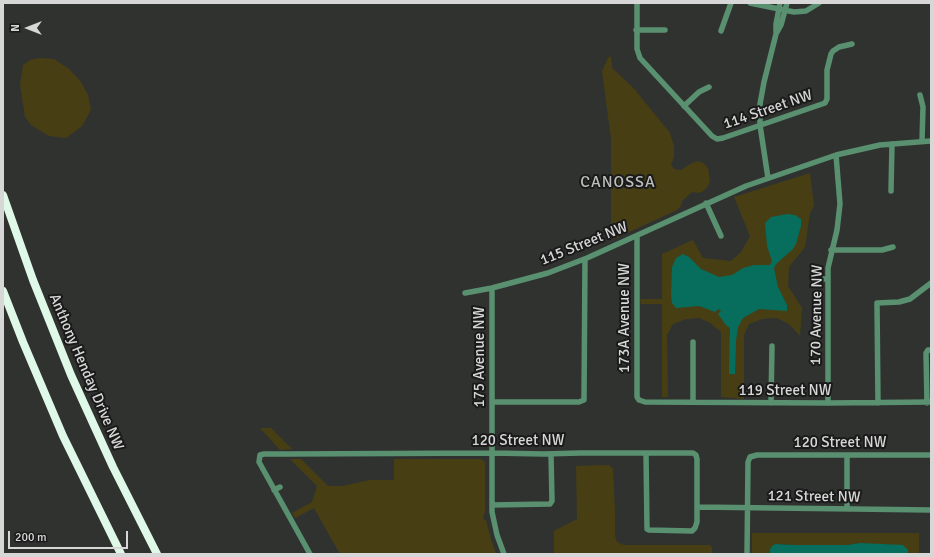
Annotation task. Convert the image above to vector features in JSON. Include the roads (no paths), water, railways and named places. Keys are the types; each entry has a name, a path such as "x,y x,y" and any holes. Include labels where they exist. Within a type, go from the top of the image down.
{"highway":[{"name":"Anthony Henday Drive NW","path":"3,195 32,280 65,362 109,460 157,554"},
{"path":"3,291 62,436 121,554"}],"street":[{"path":"637,3 637,49 640,58 684,106 699,92 709,87"},
{"path":"721,31 731,3"},
{"path":"750,3 794,12 806,11 819,3"},
{"path":"768,178 760,125 762,94 776,34 781,25 782,10 780,3"},
{"path":"782,10 787,3"},
{"path":"636,30 665,30"},
{"name":"114 Street NW","path":"684,106 712,136 717,139 824,103 827,99 827,70 831,54 838,47 852,44"},
{"path":"920,95 923,107 922,141"},
{"name":"115 Street NW","path":"465,293 492,288 548,273 585,259 746,186 768,178 861,149 892,144 931,141"},
{"path":"891,191 892,144"},
{"name":"170 Avenue NW","path":"828,404 828,264 837,230 839,214 836,156"},
{"path":"706,204 721,236"},
{"name":"173A Avenue NW","path":"637,236 637,397 639,400"},
{"path":"832,250 882,250 893,248"},
{"path":"492,402 579,402 584,400 585,259"},
{"path":"818,279 828,279"},
{"path":"878,403 877,303 899,302 910,299 931,283"},
{"name":"175 Avenue NW","path":"492,288 492,505 494,524 504,554"},
{"path":"693,342 693,402"},
{"path":"771,403 772,346"},
{"path":"929,403 926,353 930,350"},
{"name":"119 Street NW","path":"639,400 645,402 828,404 929,403"},
{"name":"120 Street NW","path":"274,490 259,462 259,457 264,454 340,456 492,453 692,453 696,455 697,459 697,507"},
{"path":"646,453 647,529 690,531 695,528 697,522 697,507"},
{"path":"492,505 550,504 552,501 551,454"},
{"path":"847,455 847,509"},
{"name":"120 Street NW","path":"747,508 748,462 750,456 931,455"},
{"path":"280,487 274,490 310,554"},
{"name":"121 Street NW","path":"697,507 931,510"},
{"path":"747,508 747,554"}],"district":[{"name":"CANOSSA","path":"618,183"}]}
